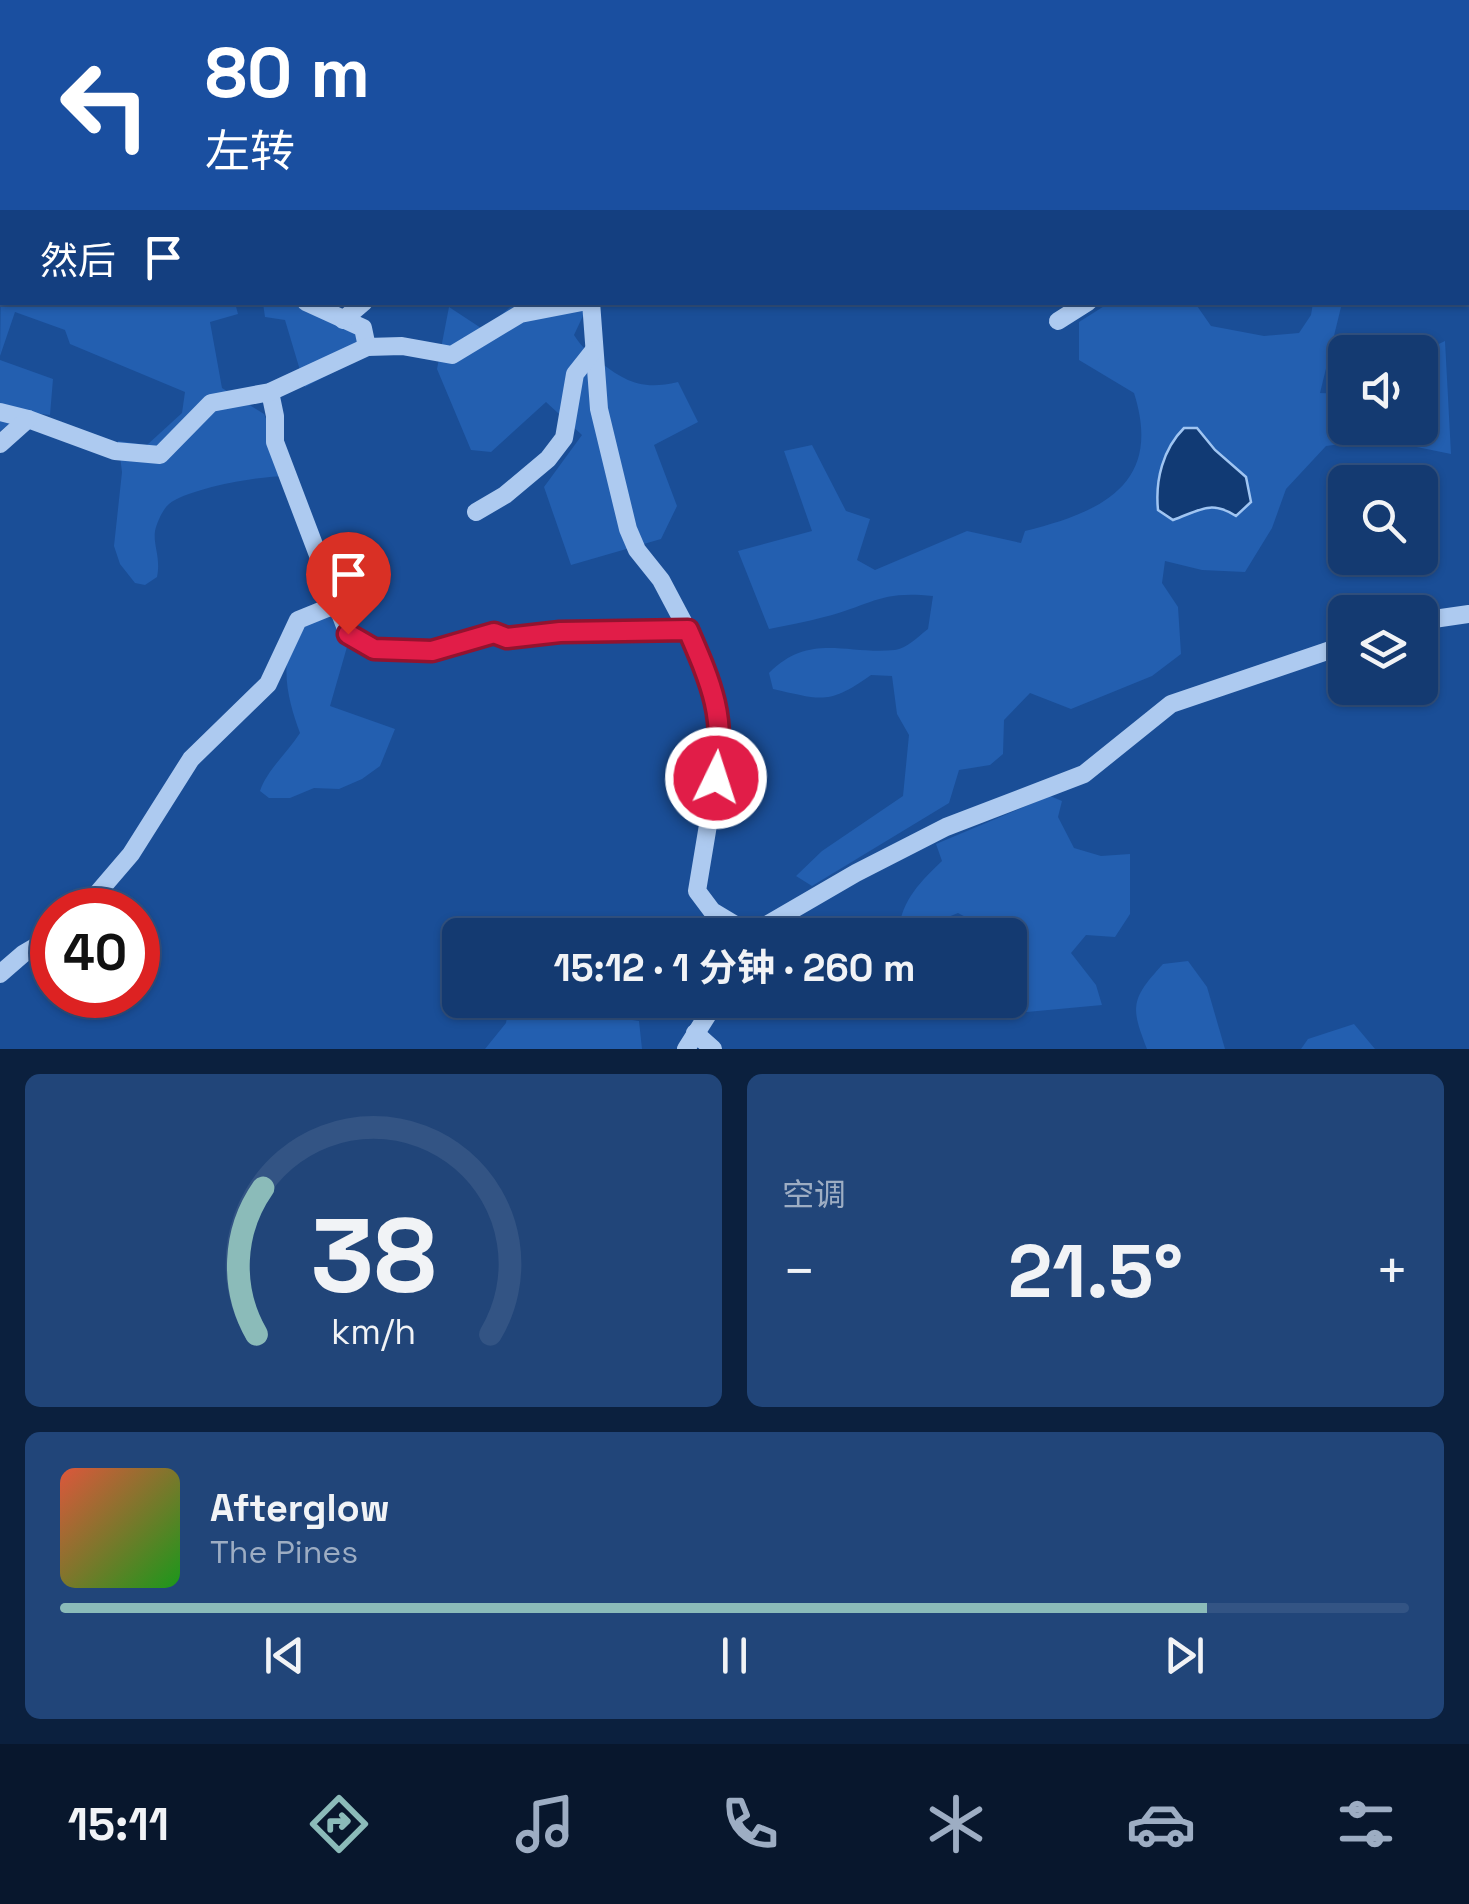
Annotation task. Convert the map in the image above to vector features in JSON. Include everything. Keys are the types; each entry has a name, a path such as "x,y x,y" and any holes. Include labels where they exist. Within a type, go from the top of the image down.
{"street":[{"path":"312,305 363,328 367,347"},
{"path":"343,320 360,305"},
{"path":"0,412 115,451 160,455 211,403 270,392 367,347 402,346 452,355 520,314 566,305"},
{"path":"591,305 599,409 628,528 637,550 660,580 688,630 707,674 722,741 697,891 712,910 725,918"},
{"path":"1058,321 1083,305"},
{"path":"476,512 505,496 548,459 564,438 574,374 594,350"},
{"path":"270,392 275,442 335,605 348,634 374,649 432,651 494,633 507,638 560,632 688,630"},
{"path":"0,444 28,419"},
{"path":"102,888 131,854 191,759 268,684 298,620 335,605"},
{"path":"1438,618 1469,614"},
{"path":"778,918 856,872 946,828 1084,774 1171,704 1328,651"},
{"path":"0,974 30,950"},
{"path":"706,1018 691,1041 713,1049"}],"shaded area":[{"path":"1,305 236,305 238,314 210,322 222,388 264,414 290,476 227,484 169,504 155,531 157,577 145,585 135,583 120,564 114,546 122,472 118,441 147,445 182,413 185,392 70,344 65,330 15,312 0,356"},
{"path":"263,305 332,305 369,326 372,352 305,387 285,320 265,317"},
{"path":"513,305 588,305 574,335 596,359 634,382 678,382 698,422 654,445 677,506 661,539 571,565 544,487 582,435 546,402 491,452 471,450 437,369 449,307 484,330"},
{"path":"1106,305 1196,305 1211,326 1264,336 1299,333 1313,305 1342,305 1334,335 1328,335 1328,360 1320,393 1328,393 1328,445 1333,445 1326,446 1286,489 1272,528 1245,572 1202,570 1165,561 1162,583 1178,607 1181,654 1152,676 1071,709 1030,693 1004,720 1003,754 990,765 959,770 949,803 812,886 796,876 822,851 903,796 909,735 897,714 892,676 871,675 834,696 814,697 773,689 769,673 784,660 814,649 877,651 904,647 928,629 933,596 887,597 769,629 738,551 812,531 784,451 812,445 846,511 870,519 857,560 875,570 967,531 1021,543 1025,531 1101,503 1133,472 1140,450 1141,424 1134,393 1079,360 1079,322","holes":["1198,428 1215,450 1246,477 1221,506 1210,506"]},
{"path":"1445,341 1451,454 1407,445 1438,445 1438,344"},
{"path":"0,360 53,379 50,415 26,412 0,431"},
{"path":"1184,428 1197,428 1246,477 1251,502 1236,516 1212,508 1173,520 1158,510 1162,466"},
{"path":"344,604 353,626 330,706 395,729 380,766 362,779 339,789 314,788 290,798 269,798 260,791 263,783 300,733 286,675 291,647 309,623"},
{"path":"1050,796 1062,801 1058,817 1074,848 1101,856 1130,854 1130,914 1115,937 1086,935 1071,953 1096,985 1102,1005 1027,1012 1027,918 967,918 958,913 946,918 901,918 914,892 942,861 936,844"},
{"path":"1188,961 1207,987 1225,1049 1147,1049 1136,1012 1139,995 1163,964"},
{"path":"507,1018 639,1021 642,1049 485,1049"},
{"path":"1354,1024 1375,1049 1301,1049 1308,1039"}],"route":[{"path":"348,634 374,649 432,651 494,633 507,638 560,632 688,630 707,674 718,715 722,741 716,778"}]}
